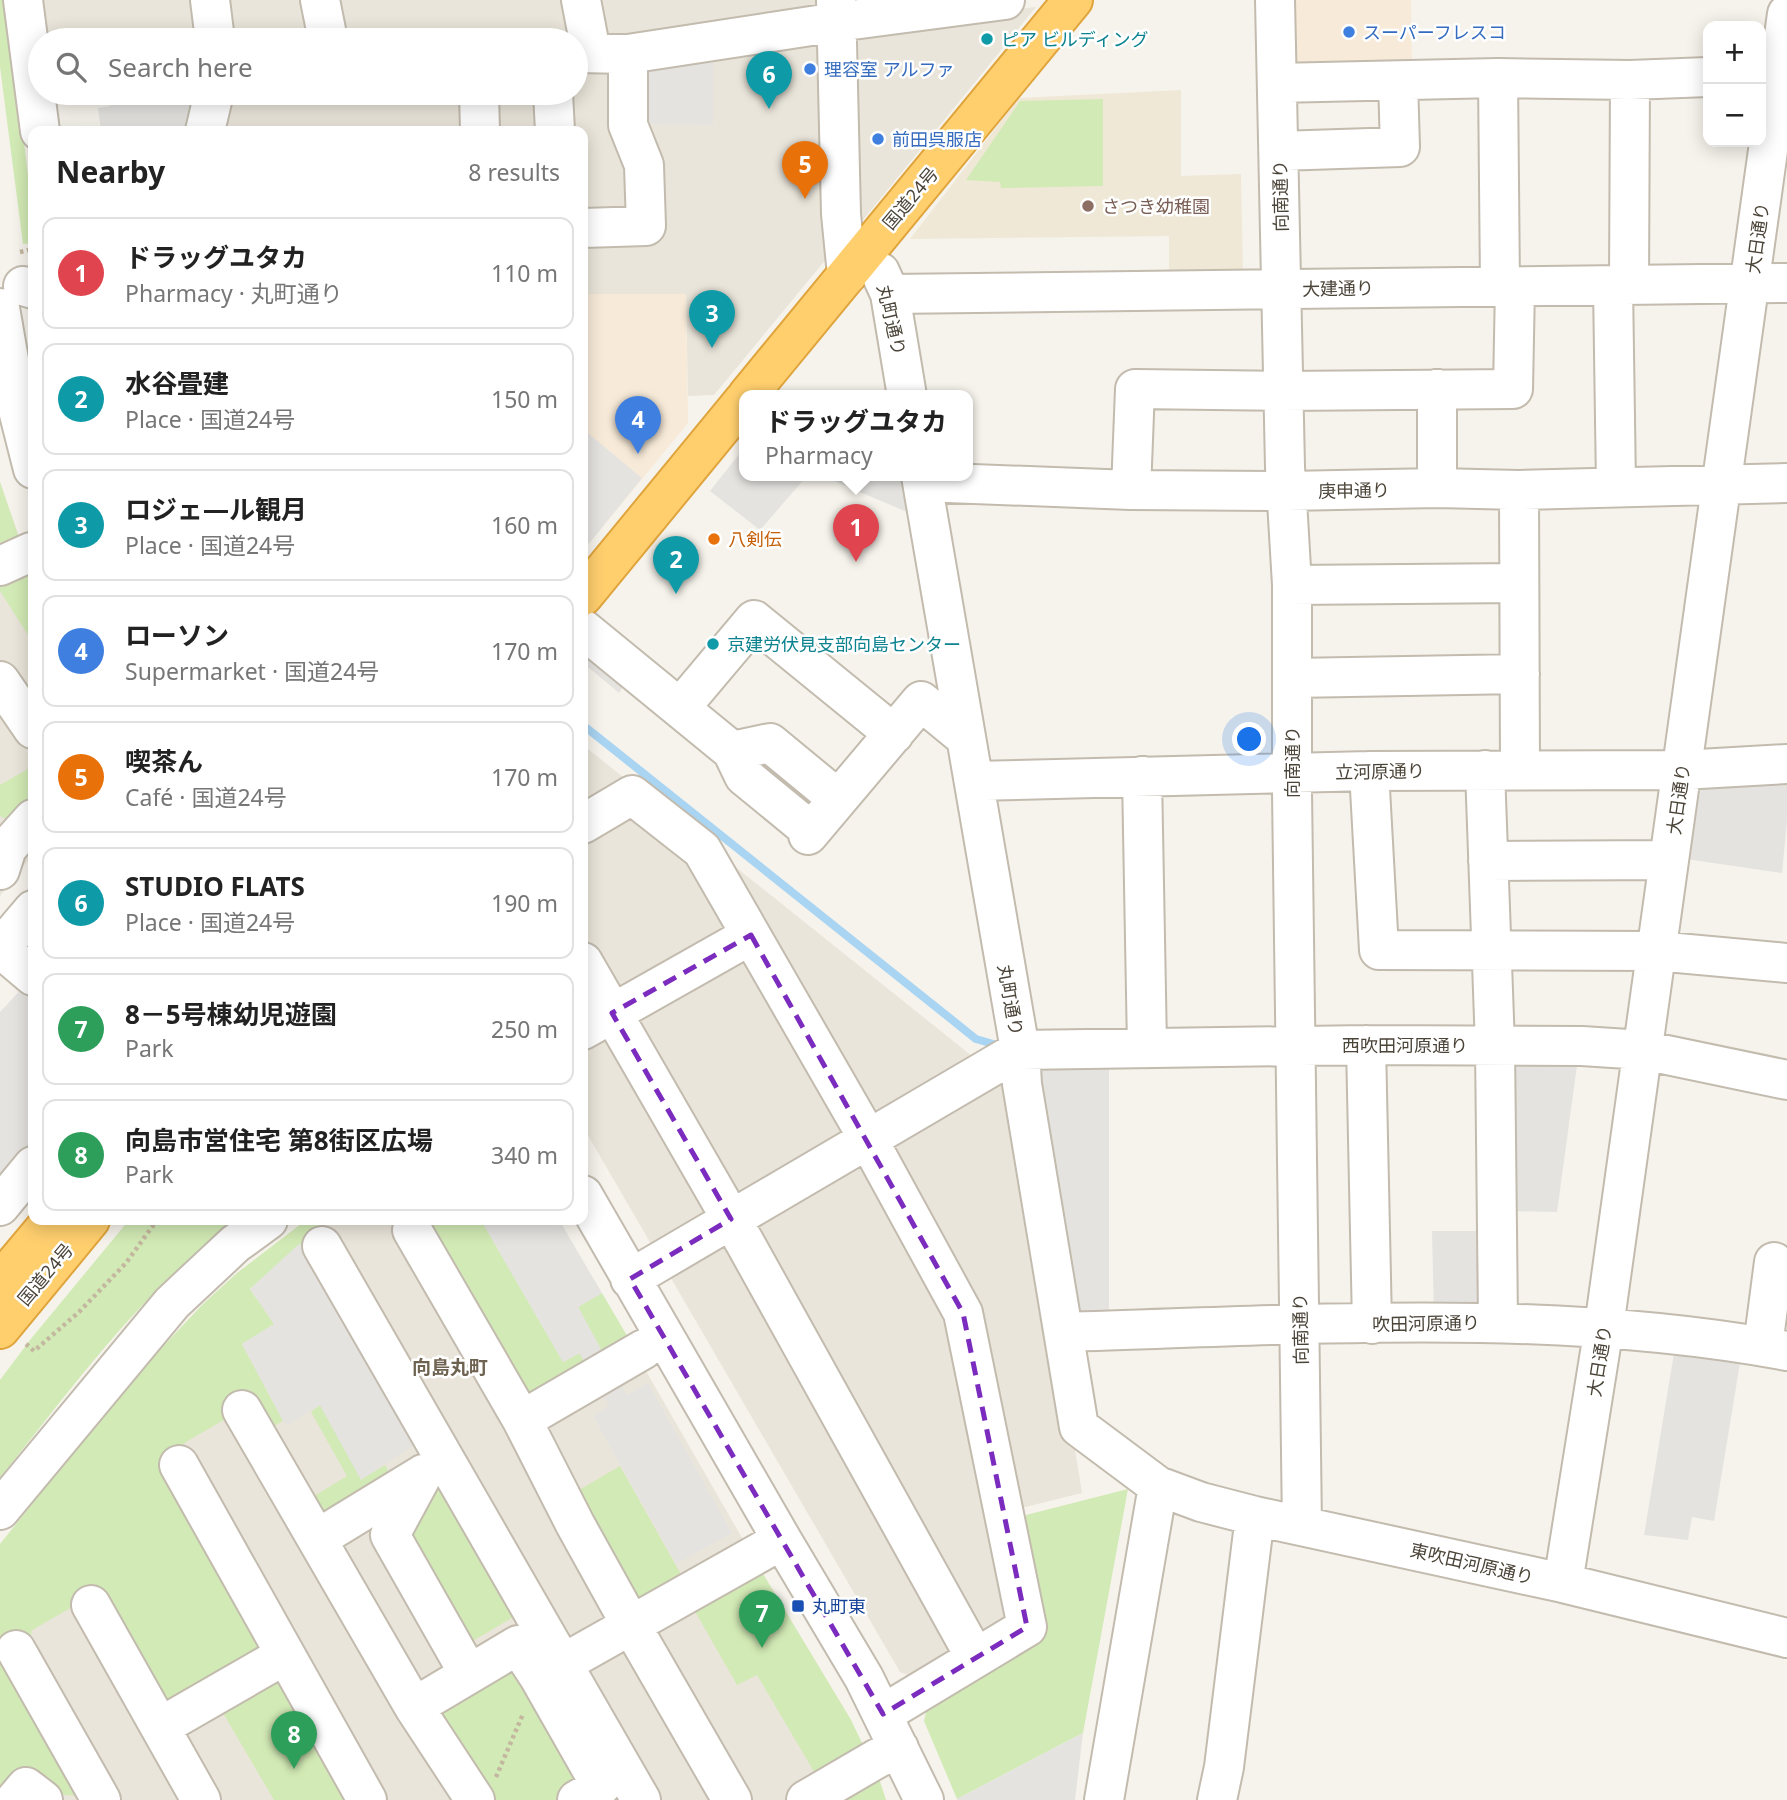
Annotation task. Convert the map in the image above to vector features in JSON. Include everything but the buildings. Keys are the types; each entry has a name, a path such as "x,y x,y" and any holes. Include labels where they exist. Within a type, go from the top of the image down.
{"highway":[{"name":"国道24号","path":"752,390 1073,0"},
{"name":"国道24号","path":"588,590 739,407"},
{"name":"国道24号","path":"0,1283 48,1225"},
{"name":"国道24号","path":"10,1334 86,1225"}],"street":[{"path":"23,0 28,28"},
{"path":"209,28 210,0"},
{"path":"320,0 326,28"},
{"path":"581,0 598,53 644,164 646,226 588,228"},
{"path":"598,53 836,11 1005,0"},
{"name":"向南通り","path":"1275,0 1285,467 1292,585 1302,1525"},
{"path":"836,11 841,214 857,261"},
{"name":"大日通り","path":"1563,1584 1604,1327 1721,486 1769,283 1779,52"},
{"path":"1277,83 1703,77"},
{"path":"1131,490 1135,389 1284,391 1513,388 1498,78"},
{"path":"1616,486 1630,80"},
{"path":"1279,151 1400,147 1398,82"},
{"path":"38,105 40,126"},
{"path":"206,126 211,105"},
{"path":"479,105 480,126"},
{"path":"554,105 555,126"},
{"name":"丸町通り","path":"857,261 890,294 906,390"},
{"name":"大建通り","path":"890,294 1769,283"},
{"path":"19,284 17,406 28,449"},
{"path":"1437,389 1437,488"},
{"name":"丸町通り","path":"921,481 1020,1050 1022,1084 1079,1427 1158,1486"},
{"name":"庚申通り","path":"959,481 1131,490 1288,491 1437,488 1519,490 1787,484"},
{"path":"1498,1322 1495,1046 1488,861 1520,674 1519,490"},
{"path":"1292,585 1519,583"},
{"path":"680,708 754,620 894,734"},
{"path":"588,633 732,751 744,776 810,833 920,701 966,738"},
{"path":"1293,678 1520,674"},
{"path":"732,751 771,743 838,799"},
{"name":"立河原通り","path":"974,781 1369,771 1682,770 1787,764"},
{"path":"1369,771 1378,950 1657,951 1787,963"},
{"path":"1143,775 1147,1047"},
{"path":"588,821 632,794 702,850 868,1139 963,1314 1027,1627 883,1714"},
{"path":"2,851 28,824"},
{"path":"1488,861 1669,860"},
{"path":"0,885 28,910"},
{"path":"28,916 0,948 28,972"},
{"path":"597,1022 751,935"},
{"path":"588,983 597,1022 731,1219 975,1657"},
{"path":"1366,1045 1373,1324"},
{"name":"西吹田河原通り","path":"1020,1050 1366,1045 1582,1046 1643,1050 1787,1080"},
{"path":"630,1279 1020,1050"},
{"path":"0,1206 28,1172"},
{"path":"588,1204 864,1678 924,1800"},
{"path":"0,1510 172,1303 235,1244 261,1225"},
{"path":"412,1230 522,1420 575,1524 732,1800"},
{"path":"322,1246 435,1467 551,1670 641,1800"},
{"path":"1774,1262 1775,1349"},
{"name":"吹田河原通り","path":"1064,1332 1498,1322 1604,1327 1775,1349"},
{"path":"522,1420 644,1349"},
{"path":"242,1410 414,1707 483,1794"},
{"path":"179,1465 367,1800"},
{"path":"317,1539 435,1467"},
{"path":"435,1467 390,1535 469,1674"},
{"path":"1104,1800 1158,1486"},
{"name":"東吹田河原通り","path":"1158,1486 1201,1502 1255,1516 1563,1584 1787,1638"},
{"path":"1217,1800 1224,1767 1255,1516"},
{"path":"551,1670 782,1540"},
{"path":"91,1605 201,1800"},
{"path":"414,1707 518,1645 551,1670 601,1786 577,1800"},
{"path":"16,1650 97,1799"},
{"path":"160,1727 285,1655"},
{"path":"806,1800 899,1748"},
{"path":"15,1800 26,1787 43,1800"}],"path":[{"path":"19,284 28,262"},
{"path":"10,1334 34,1351 79,1312 126,1264 153,1225"},
{"path":"483,1794 551,1670"}],"highlighted area":[{"path":"751,935 963,1313 1027,1627 883,1714 630,1279 731,1219 612,1013"}],"shaded area":[{"path":"34,0 200,0 206,21 199,28 38,28"},
{"path":"218,0 314,0 320,28 222,28"},
{"path":"325,0 577,0 576,28 331,28"},
{"path":"593,0 828,0 822,15 612,44 601,34"},
{"name":"スーパーフレスコ","path":"1288,0 1411,0 1412,76 1296,76"},
{"path":"1036,7 863,220 852,216 850,35 861,25"},
{"path":"823,36 832,252 714,395 688,396 686,294 588,294 588,231 649,228 635,124 713,52"},
{"path":"713,52 713,125 635,124 636,63"},
{"path":"608,62 643,212 588,222 588,126 559,126 557,105 588,105 588,63"},
{"name":"さつき幼稚園","path":"1181,90 1181,176 1241,174 1243,274 1169,274 1169,236 910,239 1019,98"},
{"path":"201,105 195,126 100,126 98,108"},
{"path":"227,105 472,105 473,126 222,126"},
{"path":"490,105 550,105 551,126 491,126"},
{"path":"588,294 686,294 688,423 588,545"},
{"path":"588,433 642,478 588,545"},
{"path":"739,454 739,481 803,481 760,530 710,491"},
{"path":"834,481 908,481 912,514"},
{"path":"0,482 28,562 28,860 0,896"},
{"path":"588,651 630,676 619,693 588,667"},
{"path":"588,749 967,1052 1019,1097 1082,1493 993,1515 1012,1607 1003,1633 913,1677 900,1672 588,1136"},
{"path":"1787,776 1787,821 1782,873 1679,858 1690,778"},
{"path":"25,985 28,988 28,1154 0,1189 0,1012"},
{"path":"1512,1058 1578,1058 1557,1212 1505,1211"},
{"path":"1109,1063 1109,1325 1074,1324 1030,1077 1041,1064"},
{"path":"322,1225 562,1225 760,1569 851,1720 886,1800 0,1800 0,1627 299,1244"},
{"path":"484,1225 562,1225 602,1293 578,1307 604,1355 587,1366 579,1353 563,1362"},
{"path":"1432,1231 1488,1231 1489,1308 1434,1315"},
{"path":"299,1244 416,1444 361,1480 320,1405 286,1426 242,1344 274,1324 250,1289"},
{"path":"1675,1347 1741,1357 1714,1521 1692,1517 1688,1540 1644,1535"},
{"path":"619,1380 627,1395 648,1383 732,1533 676,1564 593,1416 609,1406 600,1390"},
{"path":"1083,1733 1075,1800 957,1800 957,1799"}],"green space":[{"path":"0,0 7,0 28,176 28,244 23,244 0,67"},
{"path":"1103,99 1103,186 1001,188 1000,182 966,180 1020,101"},
{"path":"0,482 22,547 0,555"},
{"path":"27,558 28,635 0,591 0,572"},
{"path":"28,769 28,811 13,822 0,816 0,785"},
{"path":"125,1225 230,1225 169,1278 139,1309 82,1374 0,1478 0,1380"},
{"path":"299,1225 322,1225 250,1289 274,1324 242,1344 283,1421 261,1433 229,1417 186,1442 162,1461 270,1650 160,1714 74,1606 32,1630 28,1646 85,1794 61,1794 26,1772 0,1800 0,1544 135,1376 203,1304 237,1273"},
{"path":"414,1225 484,1225 563,1362 580,1353 587,1366 518,1404"},
{"path":"602,1293 629,1339 604,1355 578,1307"},
{"path":"320,1405 361,1479 385,1465 393,1480 320,1520 311,1498 347,1476 311,1412"},
{"path":"620,1466 687,1585 633,1616 567,1497"},
{"path":"445,1480 520,1613 456,1651 381,1516"},
{"path":"1128,1489 1083,1733 957,1799 924,1721 928,1703 1041,1637 1018,1517"},
{"path":"760,1569 851,1720 864,1747 816,1775 757,1675 737,1685 692,1606"},
{"path":"505,1659 582,1771 559,1800 491,1800 434,1713"},
{"path":"281,1677 350,1800 274,1800 223,1713 180,1738 179,1736"},
{"path":"877,1772 886,1800 830,1800"}],"waterway":[{"path":"588,729 976,1039 1000,1046"}],"place":[{"name":"スーパーフレスコ","path":"1349,32"},
{"name":"ピア ビルディング","path":"987,39"},
{"name":"理容室 アルファ","path":"810,69"},
{"name":"STUDIO FLATS","path":"769,109"},
{"name":"前田呉服店","path":"878,139"},
{"name":"喫茶ん","path":"805,199"},
{"name":"さつき幼稚園","path":"1088,206"},
{"name":"ロジェ―ル観月","path":"712,348"},
{"name":"ローソン","path":"638,454"},
{"name":"八剣伝","path":"714,539"},
{"name":"ドラッグユタカ","path":"856,562"},
{"name":"水谷畳建","path":"676,594"},
{"name":"京建労伏見支部向島センター","path":"713,644"},
{"name":"丸町東","path":"798,1606"},
{"name":"8－5号棟幼児遊園","path":"762,1648"},
{"name":"向島市営住宅 第8街区広場","path":"294,1769"}],"district":[{"name":"向島丸町","path":"450,1367"}]}
